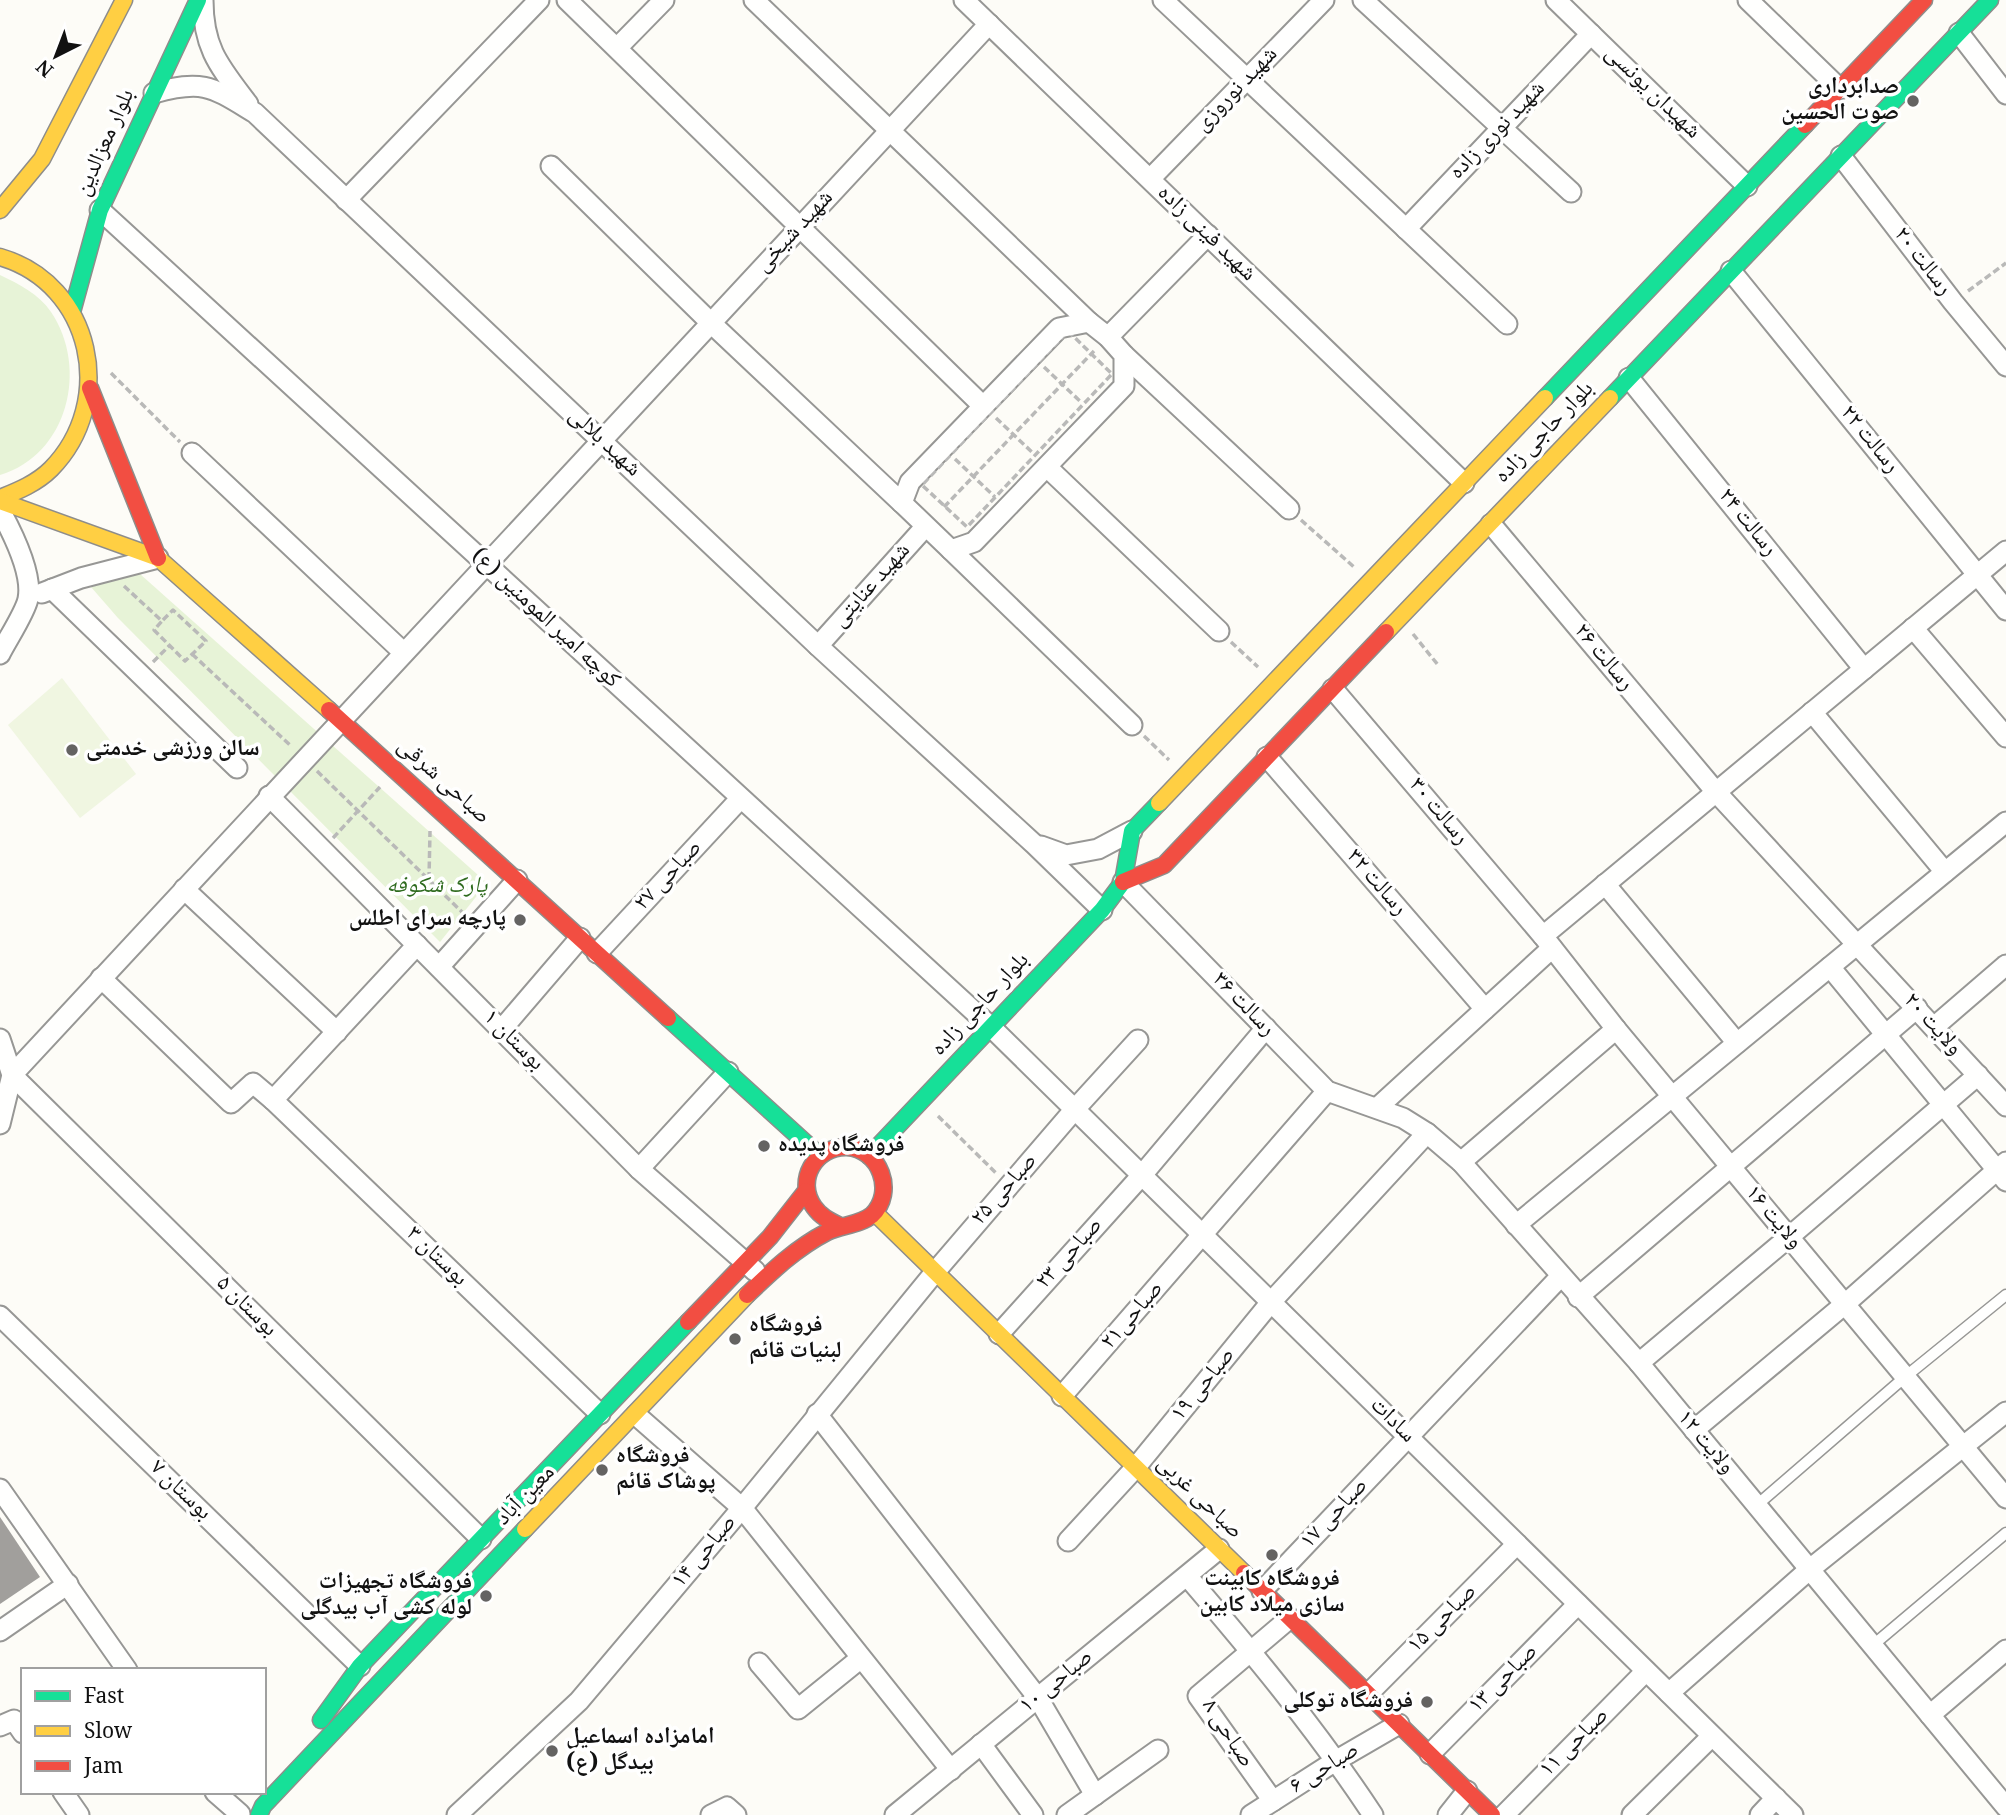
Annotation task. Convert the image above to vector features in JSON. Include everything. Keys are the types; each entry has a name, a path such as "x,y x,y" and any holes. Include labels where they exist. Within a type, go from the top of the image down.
{"street":[{"name":"بلوار معزالدین","path":"72,312 100,211 154,93 201,0"},
{"path":"201,0 206,37 216,62 255,113"},
{"path":"346,200 539,0"},
{"path":"567,0 987,410"},
{"path":"617,48 664,0"},
{"path":"754,0 1089,323 1108,337 1289,509"},
{"name":"شهید فینی زاده","path":"964,0 1464,483"},
{"path":"1163,0 1507,324"},
{"name":"شهید نوروزی","path":"1150,179 1324,0"},
{"path":"1363,0 1571,192"},
{"name":"شهیدان یونسی","path":"1556,0 1747,186"},
{"path":"1748,0 1840,89"},
{"name":"بلوار حاجی زاده","path":"869,1156 1102,909 1123,882 1132,831 1924,0"},
{"name":"بلوار حاجی زاده","path":"1123,882 1164,865 1990,0"},
{"name":"بلوار معزالدین","path":"0,210 42,159 118,3"},
{"name":"شهید شیخی","path":"12,1076 304,758 989,24"},
{"path":"1959,33 2006,94"},
{"name":"شهید نوری زاده","path":"1406,229 1591,34"},
{"name":"شهید بلالی","path":"154,93 182,85 214,89 255,113 818,646 1102,909"},
{"name":"رسالت ۲۰","path":"1841,156 1953,302 2006,366"},
{"path":"551,166 711,323 1132,725"},
{"name":"کوچه امیر المومنین (ع)","path":"100,211 991,1027"},
{"path":"1108,337 1208,235"},
{"path":"0,257 44,280 72,312 87,349 90,388 158,558 107,571 28,599"},
{"name":"رسالت ۲۲","path":"1731,271 2006,610"},
{"path":"902,503 909,482 947,451 987,410 1036,359 1059,328 1089,323"},
{"path":"951,550 974,542 1001,504 1090,411 1124,386 1124,355"},
{"name":"رسالت ۲۴","path":"1629,378 1864,669"},
{"path":"0,500 31,485 60,459 80,426 90,388"},
{"path":"192,453 403,652"},
{"path":"1042,462 1219,631"},
{"name":"صباحی شرقی","path":"0,500 158,558 820,1156"},
{"path":"0,510 15,538 24,565 28,599 0,654"},
{"name":"رسالت ۲۶","path":"1490,524 1716,792 1858,944"},
{"name":"شهید عنایتی","path":"818,646 925,527"},
{"path":"1377,1108 1485,1009 1605,884 2006,551"},
{"path":"52,589 237,768"},
{"path":"1913,628 2006,737"},
{"name":"رسالت ۳۰","path":"1333,689 1548,942"},
{"path":"1812,712 1945,872"},
{"name":"رسالت ۳۲","path":"1268,757 1485,1009"},
{"name":"بوستان ۱","path":"269,796 639,1169 763,1279"},
{"name":"صباحی ۲۷","path":"597,953 740,799"},
{"path":"1516,1225 2006,822"},
{"path":"1034,844 1066,855 1098,849 1132,831"},
{"path":"439,967 517,880"},
{"name":"رسالت ۳۶","path":"1123,882 1327,1091 1377,1108"},
{"path":"1605,884 1737,1043"},
{"path":"184,889 337,1032"},
{"path":"502,1029 580,938"},
{"name":"ولایت ۱۶","path":"1548,942 1616,1029 2006,1498"},
{"name":"ولایت ۲۰","path":"1858,944 1978,1074 2004,1098"},
{"path":"102,978 231,1103 253,1083 272,1100 417,946"},
{"path":"1934,1027 2006,965"},
{"path":"1694,1430 2003,1171 1943,1105 1830,967"},
{"path":"1578,1297 1917,1008"},
{"name":"سادات","path":"991,1027 1793,1815"},
{"name":"صباحی ۲۳","path":"999,1334 1142,1175 1266,1028"},
{"path":"1461,1162 1616,1029"},
{"path":"0,1038 12,1076 0,1124"},
{"name":"صباحی ۲۵","path":"935,1272 1138,1040"},
{"path":"639,1169 728,1072"},
{"path":"1639,1363 1978,1074"},
{"name":"بوستان ۵","path":"12,1076 481,1539"},
{"name":"صباحی۲۱","path":"1062,1396 1327,1091"},
{"name":"بوستان ۳","path":"272,1100 600,1414"},
{"name":"ولایت ۱۲","path":"1377,1108 1403,1118 1427,1133 1461,1162 1639,1363 2006,1807"},
{"name":"صباحی ۱۹","path":"1068,1541 1136,1468 1271,1302 1427,1133"},
{"path":"832,1149 858,1149 869,1156 878,1165 883,1177 881,1202 874,1213 864,1221 840,1226 817,1214 809,1203 806,1191 806,1178 811,1166 820,1156 832,1149"},
{"name":"معین آباد","path":"266,1782 316,1727 360,1666 787,1220 806,1191"},
{"name":"صباحی غربی","path":"874,1213 1492,1815"},
{"name":"معین آباد","path":"259,1815 264,1806 351,1709 636,1415 763,1279 809,1240 840,1226"},
{"name":"صباحی ۱۴","path":"457,1815 579,1701 742,1508 935,1272"},
{"name":"صباحی ۱۷","path":"1262,1591 1561,1276"},
{"name":"بوستان ۷","path":"0,1316 360,1666"},
{"path":"1669,1693 1810,1569 2006,1412"},
{"path":"817,1414 1038,1698 1095,1795"},
{"path":"636,1415 742,1508 951,1770"},
{"path":"0,1489 126,1668"},
{"name":"صباحی ۱۵","path":"1368,1694 1517,1544"},
{"name":"صباحی ۱۰","path":"895,1815 1219,1549"},
{"path":"1186,1576 1251,1650 1337,1760 1373,1815"},
{"path":"0,1631 68,1584"},
{"name":"صباحی ۱۳","path":"1430,1754 1578,1604"},
{"name":"صباحی ۸","path":"1273,1801 1198,1696 1290,1618"},
{"path":"1930,1715 2006,1650"},
{"path":"759,1663 798,1709 861,1657"},
{"name":"صباحی ۱۱","path":"1504,1815 1646,1671"},
{"path":"0,1726 14,1720 21,1730"},
{"name":"صباحی ۶","path":"1251,1815 1399,1724"},
{"path":"1632,1815 1712,1735"},
{"path":"981,1744 1033,1815"},
{"path":"1073,1813 1158,1750"},
{"path":"1448,1815 1467,1791"},
{"path":"64,1794 79,1815"},
{"path":"217,1794 240,1815 256,1794"},
{"path":"1760,1815 1776,1798"},
{"path":"711,1815 727,1807 736,1815"}],"lane":[{"path":"1756,1505 1905,1377 2006,1295"},
{"path":"1872,1646 2006,1533"}],"path":[{"path":"1953,302 2006,263"},
{"path":"1068,331 1112,374 1090,411 1042,462 1001,504 967,527 922,485 947,451 987,410 1036,359 1068,331"},
{"path":"944,507 1108,337"},
{"path":"87,349 192,453"},
{"path":"1036,359 1090,411"},
{"path":"987,410 1042,462"},
{"path":"947,451 1001,504"},
{"path":"1289,509 1354,567"},
{"path":"107,571 162,621"},
{"path":"173,610 206,641 185,661 169,646 154,630 173,610"},
{"path":"1400,618 1438,665"},
{"path":"1219,631 1258,667"},
{"path":"142,674 169,646"},
{"path":"192,654 304,758 476,926"},
{"path":"1132,725 1169,760"},
{"path":"322,850 395,770"},
{"path":"429,880 430,801"},
{"path":"922,1101 1009,1185"}],"green space":[{"path":"0,275 35,295 51,312 63,334 69,358 69,383 65,407 56,429 42,449 23,465 0,475"},
{"name":"پارک شکوفه","path":"140,574 487,883 440,942 118,618 91,587"},
{"name":"سالن ورزشی خدمتی","path":"62,678 136,774 80,818 8,725"}],"building":[{"path":"0,1517 40,1577 0,1604"}],"traffic: fast":[{"path":"72,312 100,210 198,0"},
{"path":"1610,398 1990,0"},
{"path":"1545,398 1805,125"},
{"path":"869,1156 1102,910 1123,882 1132,831 1159,803"},
{"path":"668,1018 820,1156"},
{"path":"321,1720 360,1666 688,1322"},
{"path":"259,1815 263,1806 525,1529"}],"traffic: slow":[{"path":"0,210 42,159 124,0"},
{"path":"0,257 32,271 56,292 74,318 85,348 88,380 84,411 72,442 46,474 0,498"},
{"path":"1159,803 1545,398"},
{"path":"1386,632 1610,398"},
{"path":"0,501 158,558 329,710"},
{"path":"875,1213 1244,1573"},
{"path":"525,1529 747,1295"}],"traffic: jam":[{"path":"1805,125 1924,0"},
{"path":"90,388 158,558"},
{"path":"1123,882 1164,865 1386,632"},
{"path":"329,710 668,1018"},
{"path":"747,1295 805,1245 827,1232 867,1218 879,1206 883,1184 876,1163 859,1150 847,1147 836,1148 817,1159 811,1167 807,1187 814,1207 840,1226"},
{"path":"688,1322 770,1237 806,1191"},
{"path":"1244,1573 1492,1815"}],"place":[{"name":"صدابرداری صوت الحسین","path":"1913,101"},
{"name":"سالن ورزشی خدمتی","path":"72,750"},
{"name":"پارچه سرای اطلس","path":"520,920"},
{"name":"فروشگاه پدیده","path":"764,1146"},
{"name":"فروشگاه لبنیات قائم","path":"735,1339"},
{"name":"فروشگاه پوشاک قائم","path":"602,1470"},
{"name":"فروشگاه کابینت سازی میلاد کابین","path":"1272,1555"},
{"name":"فروشگاه تجهیزات لوله کشی آب بیدگلی","path":"486,1596"},
{"name":"فروشگاه توکلی","path":"1427,1702"},
{"name":"امامزاده اسماعیل (ع) بیدگل","path":"552,1751"}]}
